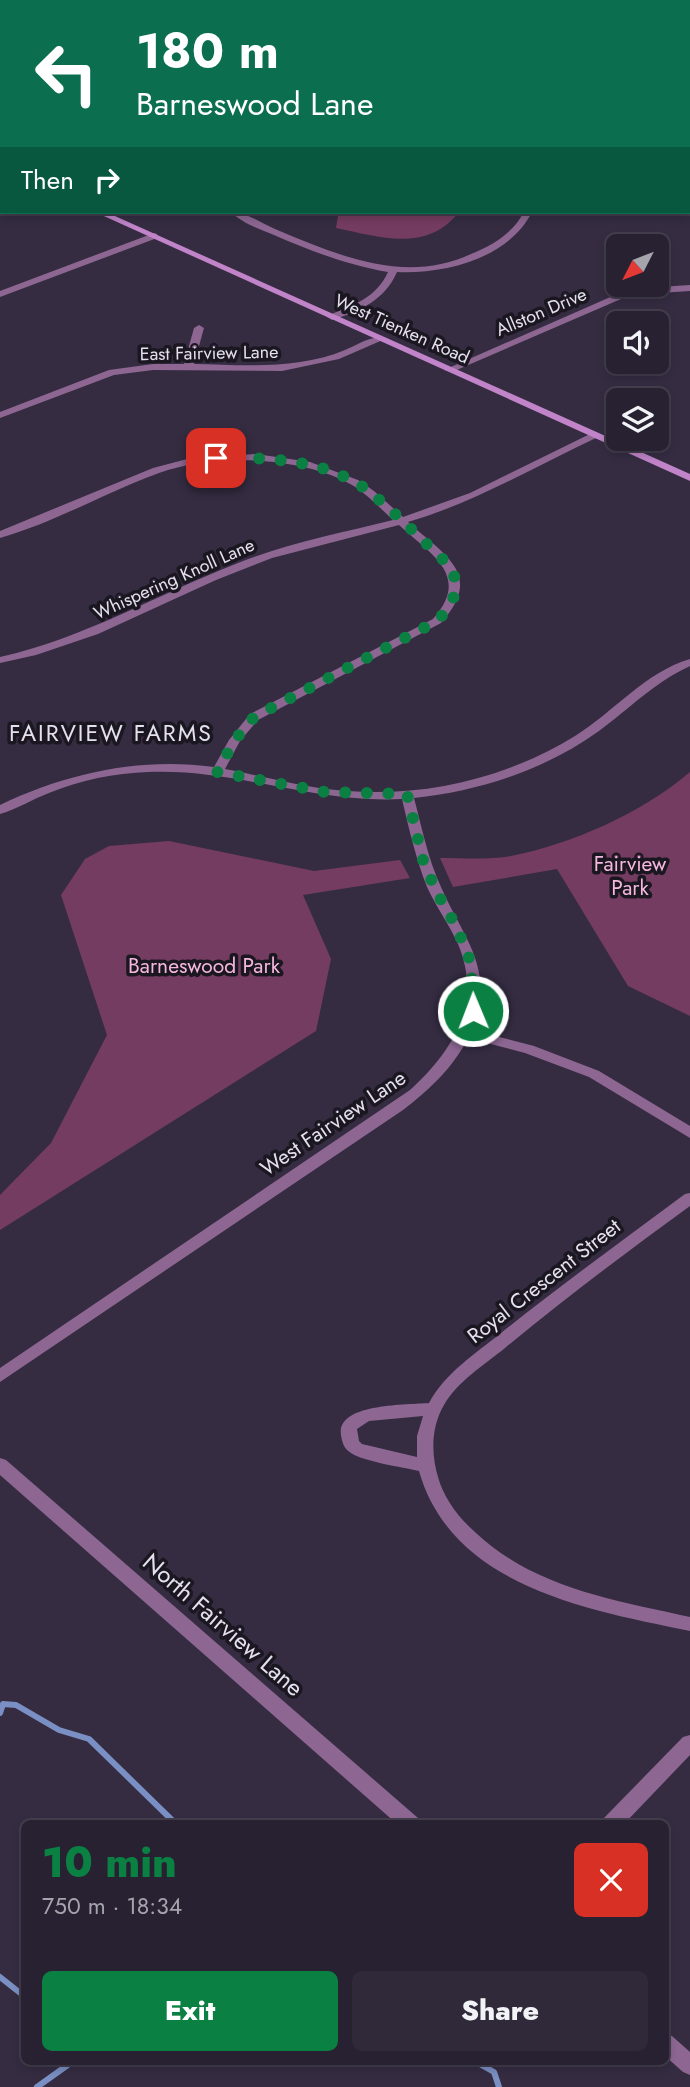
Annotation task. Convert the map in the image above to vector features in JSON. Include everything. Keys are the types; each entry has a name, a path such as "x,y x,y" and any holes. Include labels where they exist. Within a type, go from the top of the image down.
{"street":[{"name":"West Tienken Road","path":"104,214 689,477"},
{"path":"240,214 346,262 393,270 451,265 480,254 514,233 527,214"},
{"path":"0,294 154,236"},
{"path":"332,317 378,296 387,288 393,270"},
{"name":"Allston Drive","path":"449,370 618,297 644,291 690,288"},
{"path":"188,368 199,328"},
{"name":"East Fairview Lane","path":"0,415 112,372 153,367 282,368 336,357 380,339"},
{"name":"Whispering Knoll Lane","path":"0,660 30,655 75,642 219,575 265,557 457,503 594,435"},
{"path":"0,535 139,476 191,461 216,458 283,460 339,476 370,493 450,566 454,574 456,594 450,607 437,621 254,717 235,740 217,772"},
{"path":"0,810 59,783 110,771 165,768 217,772 325,792 407,794 458,787 507,774 541,760 584,736 659,675 690,662"},
{"name":"West Fairview Lane","path":"0,1376 426,1086 448,1062 465,1033 473,1011 471,963 423,860 407,794"},
{"path":"465,1033 529,1049 594,1074 690,1133"},
{"name":"Royal Crescent Street","path":"690,1198 542,1308 454,1381 434,1409 424,1438 426,1466 432,1487 442,1508 466,1536 526,1577 604,1606 690,1624"},
{"path":"426,1466 357,1449 351,1444 348,1427 365,1415 434,1409"},
{"name":"North Fairview Lane","path":"0,1465 406,1820"},
{"path":"615,1820 690,1743"},
{"path":"669,2047 690,2065"}],"green space":[{"path":"333,214 457,214 446,225 432,233 402,239 336,228 338,216"},
{"name":"Fairview Park","path":"690,772 690,1016 628,986 557,869 453,887 440,858 511,856 558,844 605,825 650,801"},
{"name":"Barneswood Park","path":"169,841 314,871 400,860 410,878 303,895 331,959 316,1031 0,1230 0,1195 51,1143 107,1035 61,895 85,859 109,846"}],"waterway":[{"path":"0,1713 3,1704 16,1705 59,1730 89,1739 172,1820"},
{"path":"0,1977 21,1994"},
{"path":"37,2087 68,2065"},
{"path":"481,2065 494,2072 499,2087"}],"district":[{"name":"FAIRVIEW FARMS","path":"111,733"}],"route":[{"path":"216,458 256,457 306,464 354,482 426,543 450,566 454,574 456,594 450,607 437,621 254,717 235,740 217,772 325,792 407,794 423,860 471,963 473,1011"}]}
